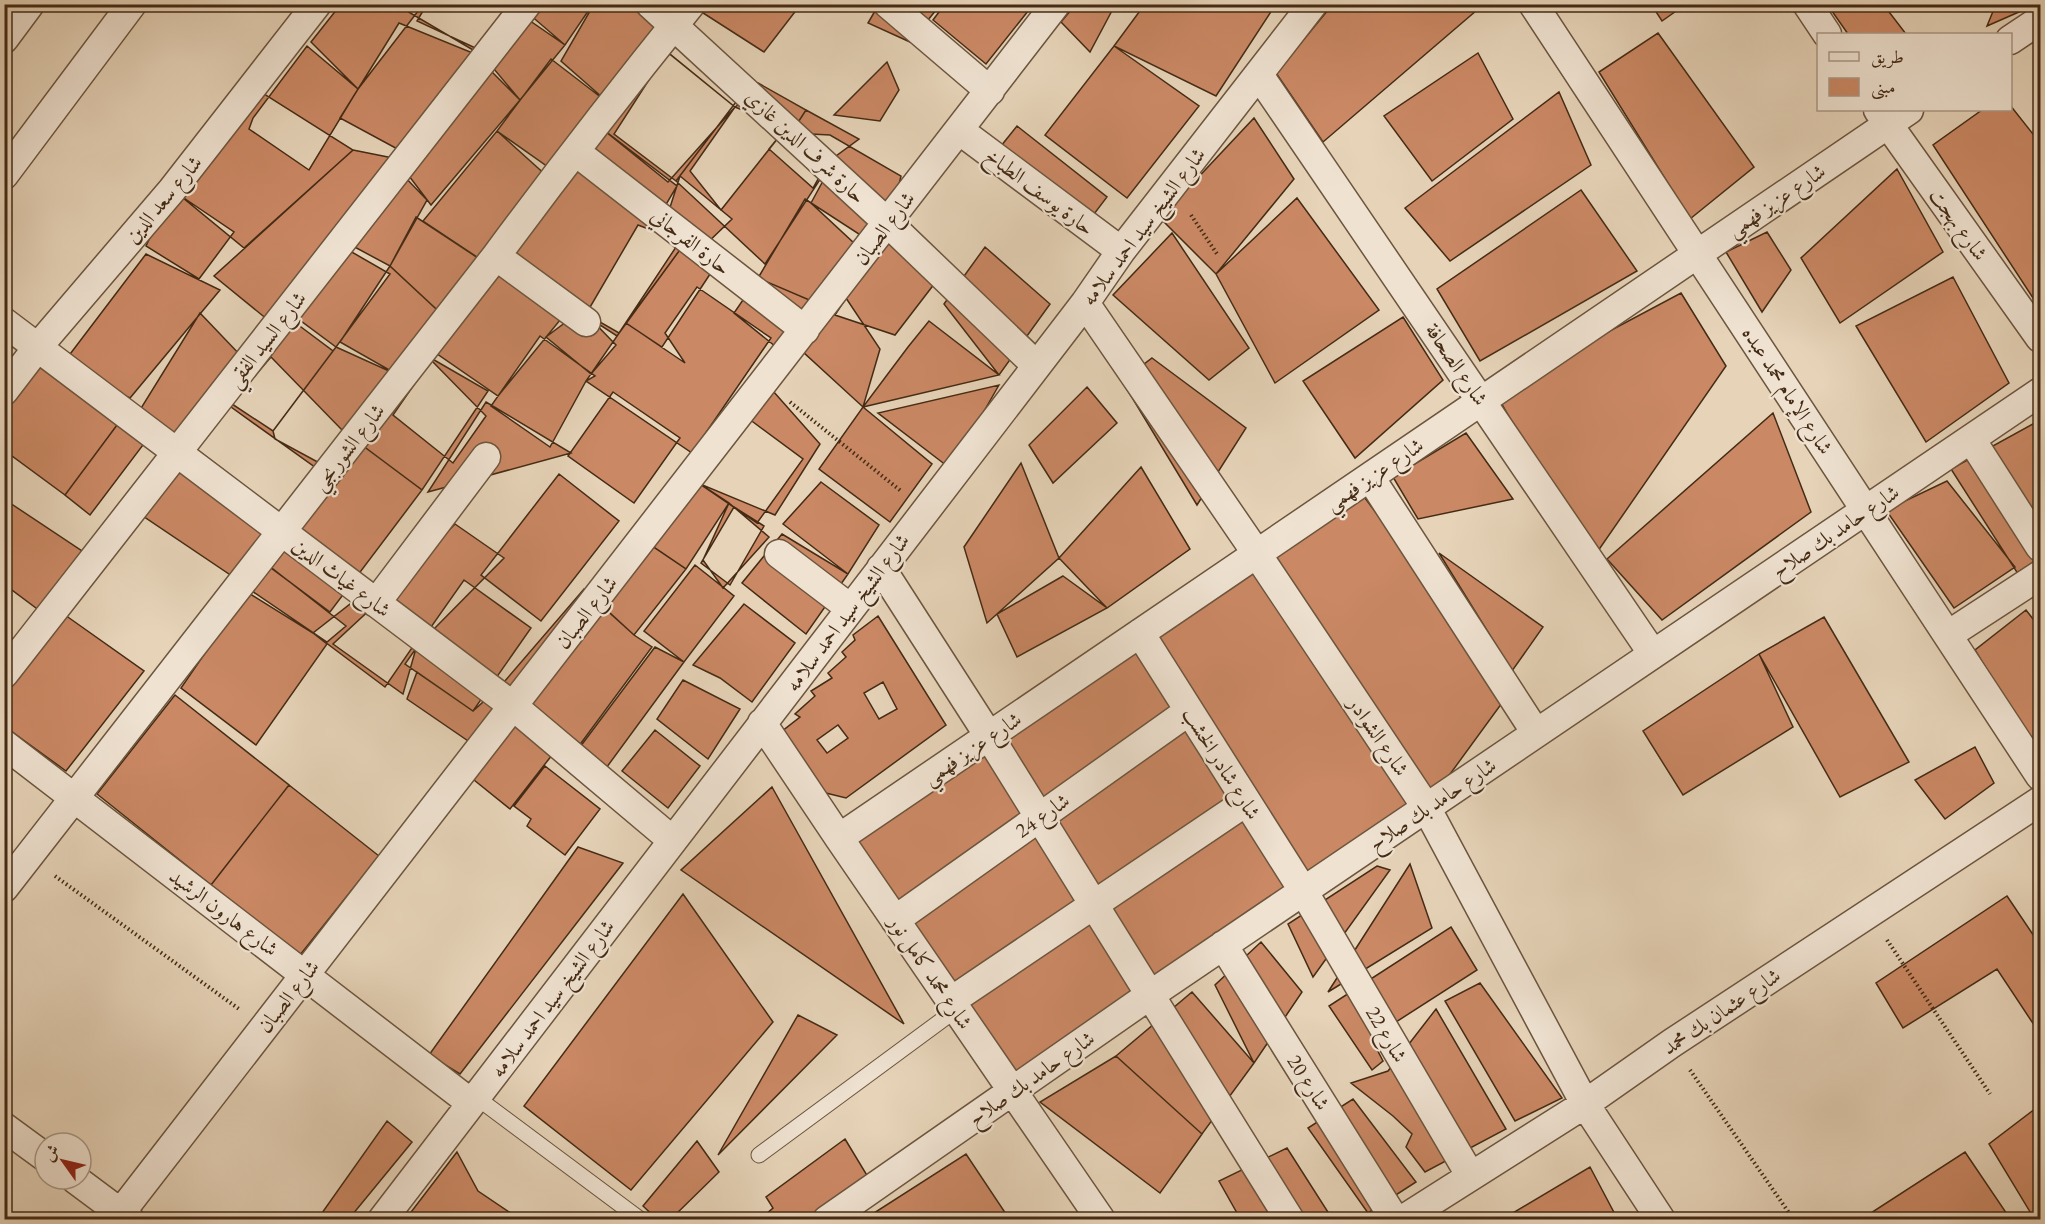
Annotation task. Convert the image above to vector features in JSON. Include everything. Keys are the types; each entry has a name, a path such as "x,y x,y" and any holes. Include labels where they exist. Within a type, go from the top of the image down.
{"street":[{"path":"4,39 30,4"},
{"path":"4,175 132,4"},
{"name":"شارع سعد الدين","path":"4,391 37,348 172,190 316,4"},
{"name":"شارع السيد الفقي","path":"4,674 527,4"},
{"name":"حارة شرف الدين غازي","path":"651,4 683,15 888,223 1036,365"},
{"path":"888,4 990,91"},
{"name":"شارع الصبان","path":"122,1217 263,1027 1056,4"},
{"name":"شارع الشيخ سيد احمد سلامه","path":"382,1220 1084,303 1121,251 1313,4"},
{"name":"شارع الإمام محمد عبده","path":"1533,4 2040,776"},
{"path":"1807,4 1826,33"},
{"name":"شارع الشوربجي","path":"4,888 683,15"},
{"path":"2012,39 2040,20"},
{"name":"شارع الصحافة","path":"1259,75 1653,654"},
{"name":"شارع عزيز فهمي","path":"839,838 1698,253 1891,114"},
{"name":"شارع بهجت","path":"1891,114 2040,338"},
{"name":"حارة يوسف الطباخ","path":"959,130 1121,251"},
{"name":"حارة الفرجاني","path":"576,152 805,330"},
{"path":"496,256 586,322"},
{"name":"شارع الشوادر","path":"1084,303 1257,554 1426,807 1585,1104 1661,1220"},
{"name":"شارع غياث الدين","path":"4,322 513,706 672,840"},
{"name":"شارع حامد بك صلاح","path":"827,1220 1223,945 2040,392"},
{"path":"1971,439 2040,547"},
{"path":"376,603 486,457"},
{"path":"1370,477 1536,733"},
{"path":"779,554 850,608"},
{"path":"881,568 989,736 1290,1220"},
{"path":"1948,635 2040,575"},
{"name":"شارع شادر الخشب","path":"1140,633 1304,892"},
{"name":"شارع 24","path":"895,920 1190,711"},
{"name":"شارع محمد كامل نور","path":"762,723 1101,1220"},
{"name":"شارع هارون الرشيد","path":"4,744 473,1100"},
{"name":"شارع عثمان بك محمد","path":"1402,1220 1585,1104 1672,1043 2040,801"},
{"path":"954,1005 1094,904 1246,802"},
{"name":"شارع 22","path":"1304,892 1470,1175"},
{"name":"شارع 20","path":"1223,945 1395,1220"},
{"path":"4,1127 33,1148"},
{"path":"90,1191 122,1217"}],"lane":[{"path":"759,1155 954,1005"},
{"path":"473,1100 640,1220"}],"path":[{"path":"1172,187 1217,254"},
{"path":"765,382 925,510"},
{"path":"29,857 263,1027"},
{"path":"1869,913 1990,1094"},
{"path":"1672,1043 1794,1220"}],"building":[{"path":"341,4 422,6 358,89 311,42"},
{"path":"395,4 509,4 473,50"},
{"path":"427,4 520,4 484,52 417,21"},
{"path":"528,4 593,4 565,45 529,14"},
{"path":"594,4 641,4 670,21 611,105 561,61"},
{"path":"706,4 801,4 764,52 700,11"},
{"path":"879,4 941,4 910,42 868,23"},
{"path":"945,4 1030,4 1032,6 986,64 933,20"},
{"path":"1076,4 1115,5 1090,52 1061,22"},
{"path":"1145,4 1276,4 1216,96 1114,46"},
{"path":"1333,4 1484,4 1323,142 1276,73"},
{"path":"1651,4 1686,4 1662,21"},
{"path":"1827,4 1883,4 1905,33 1847,33"},
{"path":"1996,4 2037,4 1987,26"},
{"path":"520,14 565,45 520,100 489,63"},
{"path":"399,23 485,58 403,152 340,118"},
{"path":"1658,33 1754,167 1690,219 1599,72"},
{"path":"675,36 744,100 735,107 666,51"},
{"path":"672,44 736,102 676,181 614,134"},
{"path":"659,45 735,107 668,182 600,127"},
{"path":"307,46 358,89 309,170 249,129 253,118"},
{"path":"1114,46 1199,106 1127,198 1045,135"},
{"path":"1478,53 1513,119 1432,181 1384,116"},
{"path":"551,59 607,102 551,169 497,131"},
{"path":"482,62 520,100 431,205 406,172"},
{"path":"887,62 899,90 880,121 834,115"},
{"path":"758,83 806,110 795,127 755,89"},
{"path":"253,87 353,150 244,248 182,197"},
{"path":"1559,92 1591,165 1450,261 1405,208"},
{"path":"736,102 821,178 765,264 676,181"},
{"path":"735,107 786,128 721,210 690,171"},
{"path":"2012,108 2040,143 2040,289 2033,298 1933,145 1981,111 2012,111"},
{"path":"806,110 859,139 825,164 795,127"},
{"path":"1254,118 1294,179 1216,274 1160,218"},
{"path":"1017,126 1107,197 1091,218 1001,146"},
{"path":"600,127 677,186 655,223 579,159"},
{"path":"786,128 823,170 813,188 769,149"},
{"path":"497,131 548,177 480,259 423,221"},
{"path":"791,133 830,135 901,176 893,210"},
{"path":"353,150 393,158 268,320 214,276"},
{"path":"576,152 682,247 617,336 506,264"},
{"path":"830,168 879,225 854,243 811,203"},
{"path":"1897,169 1943,252 1840,323 1801,258"},
{"path":"402,174 427,200 390,266 349,244"},
{"path":"680,176 732,219 702,248 666,220"},
{"path":"172,190 234,232 199,279 146,246"},
{"path":"1581,190 1637,271 1480,361 1437,289"},
{"path":"1297,198 1379,310 1275,383 1216,274"},
{"path":"805,199 859,234 821,305 758,278"},
{"path":"416,217 484,262 447,319 390,266"},
{"path":"638,225 680,241 619,333 586,314"},
{"path":"889,232 938,279 895,335 835,315"},
{"path":"1767,232 1791,270 1762,312 1726,252"},
{"path":"1172,233 1249,348 1209,380 1113,295"},
{"path":"343,247 390,274 336,347 293,315"},
{"path":"682,247 718,262 662,347 626,323"},
{"path":"985,247 1050,304 999,375 944,304"},
{"path":"146,254 220,290 130,398 61,366"},
{"path":"390,266 447,319 398,375 340,342"},
{"path":"500,266 565,314 498,396 433,351"},
{"path":"1953,277 2009,383 1926,442 1856,326"},
{"path":"758,278 821,305 781,351 734,313"},
{"path":"697,287 771,338 692,453 586,381 626,323 685,363 665,333"},
{"path":"840,289 880,349 863,407 802,351"},
{"path":"1681,293 1726,366 1591,561 1495,392"},
{"path":"582,310 616,345 591,374 546,337"},
{"path":"200,313 243,358 174,442 138,413"},
{"path":"1403,317 1443,380 1355,458 1303,381"},
{"path":"289,318 333,351 273,431 226,400"},
{"path":"929,321 999,375 863,407 908,347"},
{"path":"540,336 595,376 586,381 550,447 491,406"},
{"path":"336,347 398,375 325,466 275,439 273,431"},
{"path":"271,357 343,431 281,514 194,447"},
{"path":"429,357 488,391 422,490 362,445"},
{"path":"1152,358 1246,428 1197,505 1122,381"},
{"path":"431,360 486,416 453,463 393,415"},
{"path":"43,362 120,421 65,495 4,450 4,413"},
{"path":"999,385 951,469 878,413"},
{"path":"1087,387 1117,423 1053,483 1029,445"},
{"path":"773,391 820,444 775,515 700,484"},
{"path":"613,392 680,438 634,503 568,456"},
{"path":"224,402 316,468 276,523 185,454"},
{"path":"486,402 571,453 428,492"},
{"path":"863,407 932,464 890,522 819,469"},
{"path":"1773,413 1811,512 1662,620 1607,559"},
{"path":"745,416 803,459 757,523 697,482"},
{"path":"2040,420 2040,563 2020,577 1951,469"},
{"path":"120,421 146,441 90,515 65,495"},
{"path":"343,431 422,490 330,612 251,553"},
{"path":"1466,433 1513,499 1418,519 1393,477"},
{"path":"176,461 268,529 232,576 137,512"},
{"path":"1021,463 1059,558 987,623 964,547"},
{"path":"1141,467 1190,549 1107,608 1059,558"},
{"path":"559,474 619,521 541,621 481,575"},
{"path":"1947,481 2015,567 1954,608 1886,510"},
{"path":"821,482 879,525 848,574 783,524"},
{"path":"700,484 729,503 686,569 643,540"},
{"path":"1356,486 1510,692 1426,807 1257,554"},
{"path":"4,499 85,553 40,611 4,584"},
{"path":"729,503 769,537 723,588 703,560"},
{"path":"734,507 764,526 730,585 701,563"},
{"path":"455,524 504,558 430,633 387,594"},
{"path":"782,534 848,574 806,634 742,583"},
{"path":"648,543 686,569 634,635 603,607"},
{"path":"1439,553 1543,627 1512,671"},
{"path":"1257,554 1426,807 1304,892 1140,633"},
{"path":"268,565 346,626 327,642 249,589"},
{"path":"695,565 734,596 684,662 644,631"},
{"path":"1063,576 1107,608 1017,657 997,614"},
{"path":"464,580 531,628 473,711 405,664"},
{"path":"584,589 634,635 652,647 573,754 498,689"},
{"path":"247,592 327,644 256,745 181,688"},
{"path":"354,601 414,645 385,687 313,633"},
{"path":"744,604 795,643 752,702 720,678 693,665"},
{"path":"375,605 419,638 403,694 333,644"},
{"path":"2026,610 2040,628 2040,750 2036,753 1975,650"},
{"path":"65,615 144,671 66,771 4,726 4,696"},
{"path":"878,616 946,725 846,798 822,792 781,732 800,717 795,714 815,696 811,691 832,678 828,673 846,657 842,652 855,640 853,635","holes":["883,682 897,709 879,719 864,693","838,725 848,738 827,753 817,740"]},
{"path":"1824,617 1909,762 1840,797 1759,654"},
{"path":"1140,633 1189,711 1039,817 989,736"},
{"path":"655,647 684,662 601,775 574,755"},
{"path":"1759,654 1793,727 1683,795 1643,731"},
{"path":"417,672 473,711 492,694 510,706 477,747 407,699"},
{"path":"683,680 740,709 708,759 657,719"},
{"path":"175,695 289,785 211,885 97,794"},
{"path":"1189,711 1240,806 1094,904 1039,817"},
{"path":"512,723 552,755 510,809 469,776"},
{"path":"655,730 700,766 668,808 622,771"},
{"path":"989,736 1033,822 895,920 839,838"},
{"path":"1975,747 1994,783 1945,819 1915,780"},
{"path":"545,766 600,809 565,855 527,826 531,819 514,806"},
{"path":"289,785 379,856 300,955 211,885"},
{"path":"772,787 904,1024 681,870"},
{"path":"1240,806 1298,896 1150,995 1094,904"},
{"path":"1039,817 1094,904 951,1001 895,920"},
{"path":"578,847 623,863 460,1074 429,1055"},
{"path":"1410,864 1432,928 1328,992"},
{"path":"1377,866 1390,870 1313,977 1288,924"},
{"path":"683,894 773,1022 631,1190 524,1106"},
{"path":"2007,896 2040,945 2040,1034 1997,969 1903,1028 1876,983"},
{"path":"1094,904 1150,995 1012,1091 957,1009"},
{"path":"1451,927 1477,970 1371,1038 1383,1061 1372,1070 1329,1006"},
{"path":"1261,942 1302,992 1254,1063 1215,985"},
{"path":"1480,983 1562,1098 1515,1121 1445,1001"},
{"path":"1192,992 1254,1063 1202,1134 1116,1056"},
{"path":"1436,1009 1506,1129 1425,1172 1406,1147 1412,1134 1351,1083 1388,1071"},
{"path":"798,1015 837,1035 718,1155"},
{"path":"1116,1056 1202,1134 1160,1193 1040,1102"},
{"path":"1353,1099 1416,1182 1368,1213 1308,1128"},
{"path":"2040,1105 2040,1220 2035,1220 1989,1144"},
{"path":"387,1121 412,1142 348,1220 317,1220"},
{"path":"845,1139 868,1177 806,1220 759,1220 773,1208 766,1197"},
{"path":"697,1141 719,1172 670,1220 658,1220 643,1206"},
{"path":"1287,1148 1333,1220 1241,1220 1219,1181"},
{"path":"457,1152 478,1191 521,1220 405,1220"},
{"path":"1965,1152 2011,1220 1860,1220"},
{"path":"966,1154 1010,1220 863,1220"},
{"path":"1590,1167 1618,1220 1501,1220"}]}
